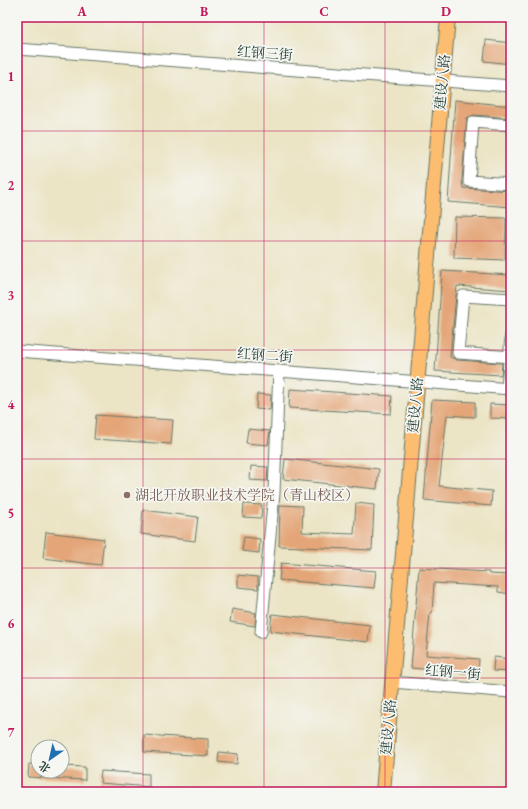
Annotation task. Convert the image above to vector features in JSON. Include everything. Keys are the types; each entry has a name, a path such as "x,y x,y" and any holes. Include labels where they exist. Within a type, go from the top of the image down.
{"main road":[{"name":"建设八路","path":"383,792 448,17"}],"street":[{"name":"红钢三街","path":"17,49 511,86"},
{"path":"511,125 473,122 469,181 511,184"},
{"path":"510,357 458,353 463,296 511,299"},
{"path":"509,389 511,335"},
{"name":"红钢二街","path":"17,351 509,389"},
{"path":"261,632 274,493 279,371"},
{"name":"红钢一街","path":"392,682 511,692"}],"building":[{"path":"486,40 511,43 511,64 484,61"},
{"path":"455,100 511,106 511,118 474,115 467,118 462,181 463,188 511,191 511,207 448,202"},
{"path":"455,217 506,218 505,260 454,258"},
{"path":"442,271 511,275 511,290 457,286 450,357 457,360 502,363 501,375 435,371"},
{"path":"290,389 392,396 391,414 289,408"},
{"path":"257,394 271,395 270,410 256,409"},
{"path":"432,400 475,402 475,417 447,415 439,486 492,491 491,506 424,500"},
{"path":"490,404 511,405 511,419 490,418"},
{"path":"96,415 173,420 171,444 94,439"},
{"path":"248,429 270,431 268,445 246,443"},
{"path":"285,459 379,469 377,489 283,479"},
{"path":"251,466 268,467 267,481 250,480"},
{"path":"356,503 374,505 372,550 279,546 280,505 303,506 302,532 354,534"},
{"path":"244,504 262,505 261,518 243,517"},
{"path":"143,510 198,517 195,541 141,534"},
{"path":"46,532 104,539 101,565 43,558"},
{"path":"244,537 260,539 259,553 242,551"},
{"path":"281,563 376,571 374,588 279,580"},
{"path":"419,568 489,572 489,574 511,575 511,594 498,592 498,587 434,583 432,613 430,613 426,655 479,659 478,674 411,668"},
{"path":"238,575 258,577 258,589 238,587"},
{"path":"232,609 256,613 255,626 230,622"},
{"path":"272,614 370,625 368,642 270,631"},
{"path":"494,657 511,659 511,672 493,671"},
{"path":"144,735 208,739 208,756 144,752"},
{"path":"219,752 238,754 237,764 218,762"},
{"path":"29,764 30,764 30,777 28,777"},
{"path":"70,766 85,767 85,780 66,779 70,779"},
{"path":"101,771 149,774 149,787 100,783"}],"place":[{"name":"湖北开放职业技术学院（青山校区）","path":"127,495"}]}
